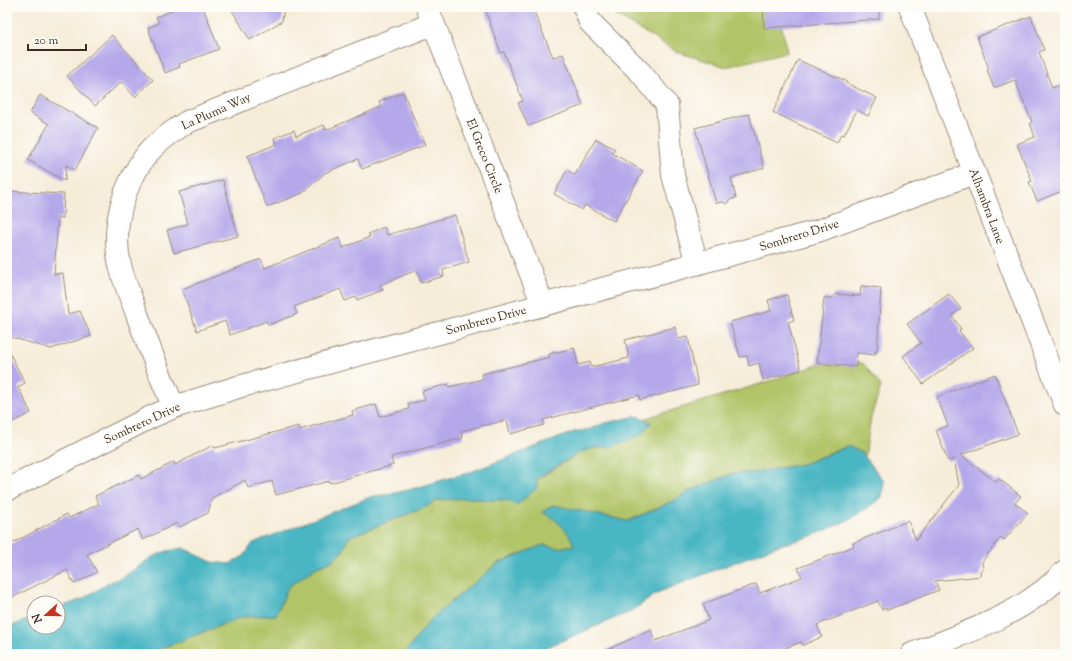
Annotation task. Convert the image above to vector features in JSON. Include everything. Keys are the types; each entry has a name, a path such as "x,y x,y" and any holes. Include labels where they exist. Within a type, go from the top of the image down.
{"street":[{"path":"584,7 590,22 641,73 667,105 673,175 697,264"},
{"name":"Alhambra Lane","path":"910,7 1065,405"},
{"name":"El Greco Circle","path":"430,16 542,305"},
{"name":"La Pluma Way","path":"174,407 160,378 120,265 116,239 119,214 125,192 134,172 148,153 166,136 187,122 430,16"},
{"name":"Sombrero Drive","path":"7,490 174,407 246,385 818,231 974,173"},
{"path":"912,654 1005,615 1034,598 1065,571"}],"green space":[{"path":"602,7 778,7 787,52 726,67 677,52"},
{"path":"829,361 863,363 881,386 871,417 865,457 862,453 848,446 803,464 751,473 734,473 689,491 675,500 628,521 552,505 543,512 562,526 574,545 558,548 543,545 498,563 432,618 404,654 147,654 242,617 276,615 288,587 315,568 330,562 343,551 349,537 424,508 438,500 472,498 505,500 579,453 594,448 611,447 650,423 643,419 770,381"}],"water":[{"path":"637,416 651,422 641,435 611,447 594,448 579,453 537,478 537,488 517,505 505,500 472,498 438,500 424,508 349,537 343,551 330,562 315,568 288,587 276,615 242,617 147,654 7,654 7,628 26,620 26,635 66,635 66,605 82,599 110,582 125,576 152,557 167,551 183,548 212,562 229,564 244,556 253,543 373,496 397,493 468,473 574,432 590,429 605,423"},
{"path":"848,446 862,453 884,481 882,497 859,514 834,527 807,538 779,545 659,592 632,611 531,654 404,654 432,618 498,563 543,545 558,548 574,545 569,535 561,526 542,512 553,505 628,521 675,500 689,491 734,473 751,473 803,464"}],"building":[{"path":"169,7 203,7 219,49 179,64 180,67 165,73 148,28 159,23 156,17 171,11"},
{"path":"230,7 284,7 282,21 250,40"},
{"path":"484,7 532,7 553,57 563,54 583,105 528,126 518,103 523,101 504,52 501,53"},
{"path":"763,7 879,7 879,19 764,28"},
{"path":"1031,16 1044,50 1039,52 1052,88 1065,83 1065,190 1037,201 1029,182 1032,181 1017,144 1035,137 1030,123 1032,122 1015,80 994,88 987,70 989,69 977,37"},
{"path":"112,35 153,80 135,97 121,82 95,106 67,76"},
{"path":"798,60 846,81 846,83 877,98 868,116 857,110 844,135 841,134 837,143 773,112"},
{"path":"403,92 425,145 362,169 358,159 325,173 303,193 267,207 247,156 277,144 274,138 294,130 296,136 324,125 326,130 381,107 379,102"},
{"path":"40,95 98,128 75,170 66,165 65,181 28,160 49,124 30,113"},
{"path":"749,114 764,168 731,178 736,198 729,200 727,204 723,202 716,203 695,128"},
{"path":"596,139 615,149 612,153 643,171 614,221 585,205 582,210 554,194 567,170 575,175"},
{"path":"223,180 238,236 174,253 167,230 188,224 179,192"},
{"path":"7,191 64,194 63,218 58,217 54,274 63,273 68,314 80,311 91,336 51,349 7,336"},
{"path":"455,215 469,262 443,270 444,276 421,283 417,270 380,285 383,290 357,300 356,297 345,301 340,289 294,307 297,314 268,325 267,321 230,335 225,321 197,331 182,289 261,259 265,268 339,238 343,248 370,237 368,234 384,227 387,235"},
{"path":"861,286 881,288 877,352 875,351 875,355 857,353 856,367 817,363 824,298 832,298 835,294 860,296"},
{"path":"949,294 961,309 952,316 961,329 959,331 973,348 923,384 903,356 921,343 907,324"},
{"path":"787,295 794,320 788,322 801,370 763,380 759,363 749,366 747,356 740,357 730,322 771,311 768,300"},
{"path":"675,327 678,339 688,337 698,385 640,400 639,395 543,420 544,425 510,434 507,420 461,431 463,438 391,457 393,465 330,483 329,481 276,495 272,481 248,488 245,480 212,498 208,513 180,527 177,523 143,540 138,529 87,554 97,572 74,584 67,570 7,600 7,546 67,514 69,518 99,504 95,496 139,475 141,479 174,462 175,465 213,445 215,448 299,426 299,430 353,415 352,411 376,404 380,417 409,409 408,404 425,400 422,391 448,384 449,387 483,379 482,374 550,357 549,354 574,348 578,365 590,362 591,367 629,358 625,340"},
{"path":"7,348 25,383 18,387 31,413 7,425"},
{"path":"995,374 1018,434 961,455 996,482 999,479 1021,496 1015,503 1028,513 1004,540 1001,537 982,562 983,570 980,571 981,576 935,581 939,590 887,610 886,608 882,610 878,601 817,625 822,637 803,645 801,642 770,654 762,654 760,649 748,654 597,654 651,630 655,641 709,620 703,604 756,584 760,593 802,577 798,568 854,546 853,543 908,521 916,540 959,485 954,459 948,461 936,430 948,426 937,397"}]}
